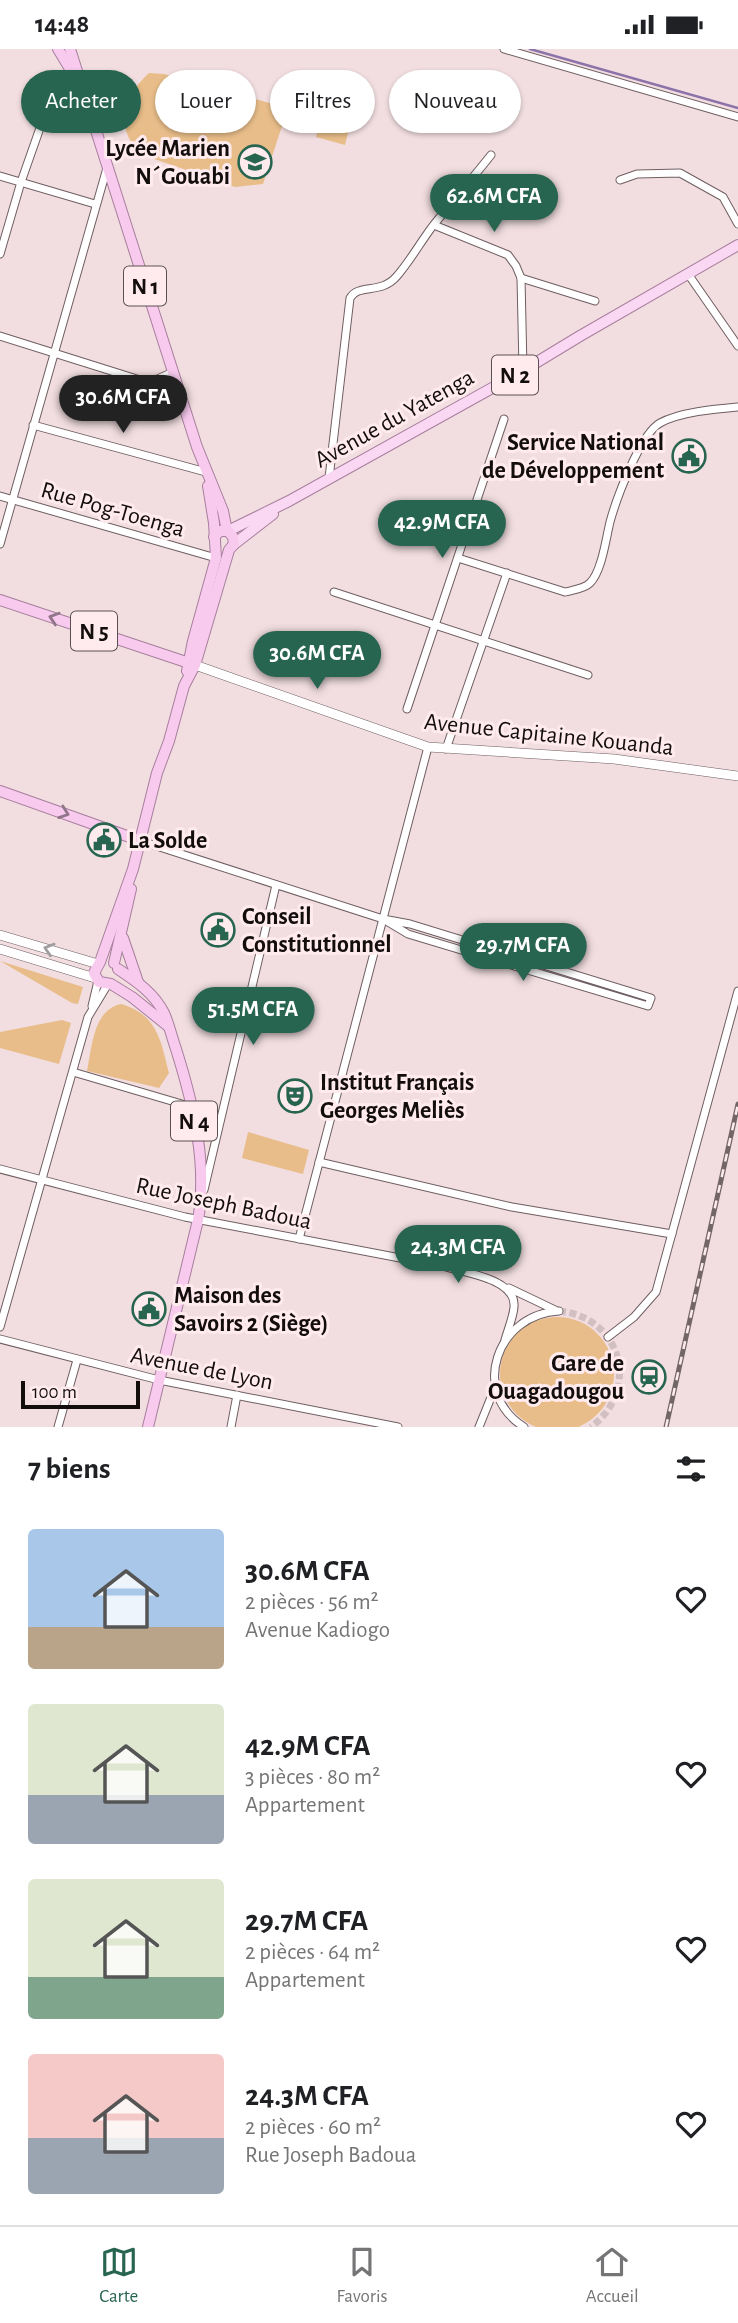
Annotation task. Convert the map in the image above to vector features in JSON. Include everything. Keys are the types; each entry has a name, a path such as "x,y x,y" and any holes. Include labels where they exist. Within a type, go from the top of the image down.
{"highway":[{"name":"N 1","path":"58,49 69,70"},
{"name":"N 1","path":"70,49 76,70"},
{"name":"N 1","path":"96,133 207,474 223,511 227,531"},
{"name":"N 1","path":"207,474 215,541"},
{"path":"220,531 227,531 233,537 231,547 221,551 215,541 220,531"},
{"name":"N 4","path":"191,664 216,558 215,541"},
{"name":"N 4","path":"103,982 94,973 133,869 157,773 231,547"},
{"name":"Avenue Capitaine Kouanda","path":"0,600 191,664"},
{"path":"0,791 141,841"},
{"name":"N 4","path":"133,869 122,935 138,982 156,1001 169,1026 192,1107 201,1175 198,1220 148,1427"},
{"path":"103,982 117,977 116,966 122,935"},
{"path":"99,963 107,960 138,982"},
{"path":"103,982 149,1008 169,1026"}],"main road":[{"name":"Avenue du Yatenga","path":"227,531 289,501 519,373 738,245"},
{"name":"Avenue du Yatenga","path":"231,547 289,501"}],"street":[{"path":"504,49 738,117"},
{"path":"0,254 38,133"},
{"path":"329,478 350,298 360,290 384,288 390,282 491,155"},
{"path":"0,544 52,353 107,168"},
{"path":"620,180 637,174 680,173 723,197 738,224"},
{"path":"0,176 95,204"},
{"path":"434,225 508,255 516,266 521,278 523,369"},
{"path":"688,274 738,346"},
{"path":"521,278 595,302"},
{"path":"0,336 140,380 153,381 173,372"},
{"path":"458,558 565,592 578,590 591,583 600,563 611,518 638,450 657,424 669,419 738,407"},
{"path":"407,709 504,419"},
{"path":"33,425 207,474"},
{"name":"Rue Pog-Toenga","path":"0,496 216,558"},
{"path":"446,749 507,573"},
{"path":"334,592 588,675"},
{"name":"Avenue Capitaine Kouanda","path":"191,664 428,747 614,759 738,776"},
{"path":"299,1239 428,747"},
{"path":"141,841 383,919 410,924 650,998 648,1006 408,934 383,919"},
{"path":"201,1201 276,885"},
{"path":"0,935 99,963"},
{"path":"0,949 103,982 92,1007 0,1327"},
{"path":"608,1337 634,1317 656,1292 738,991"},
{"path":"73,1072 192,1107"},
{"path":"319,1162 512,1207 672,1234"},
{"name":"Rue Joseph Badoua","path":"0,1169 198,1220 442,1266 500,1283"},
{"path":"500,1283 559,1311 528,1319 505,1340"},
{"path":"500,1283 513,1295 514,1306 496,1361 496,1384 503,1406 513,1419 524,1427"},
{"name":"Avenue de Lyon","path":"0,1339 159,1380 398,1427"},
{"path":"58,1427 77,1360"},
{"path":"479,1427 496,1384"},
{"path":"231,1427 237,1395"}],"shaded area":[{"path":"149,73 155,73 155,133 256,133 256,99 270,103 270,133 280,133 263,184 235,187 140,154 127,133 141,133 141,81"},
{"path":"317,133 348,133 345,145 316,137"},
{"path":"0,961 83,987 78,1004 72,1003"},
{"path":"121,1004 143,1015 160,1040 169,1073 159,1088 87,1071 99,1022 112,1008"},
{"path":"62,1020 71,1023 59,1064 0,1048 0,1032"},
{"path":"248,1132 309,1150 303,1174 242,1158"},
{"path":"546,1318 568,1318 589,1326 605,1342 613,1363 613,1385 605,1406 589,1422 579,1427 535,1427 525,1422 509,1406 501,1385 501,1363 509,1342 525,1326"}],"waterway":[{"path":"530,49 738,108"}],"tunnel":[{"path":"559,1311 581,1316 598,1326 610,1341 617,1357 619,1376 616,1394 607,1412 591,1427"}],"railway":[{"path":"666,1427 738,1104"}],"place":[{"name":"Lycée Marien N´Gouabi","path":"255,162"},
{"name":"Service National de Développement","path":"689,456"},
{"name":"La Solde","path":"104,840"},
{"name":"Conseil Constitutionnel","path":"218,930"},
{"name":"Institut Français Georges Meliès","path":"295,1096"},
{"name":"Maison des Savoirs 2 (Siège)","path":"149,1309"},
{"name":"Gare de Ouagadougou","path":"649,1377"}]}
